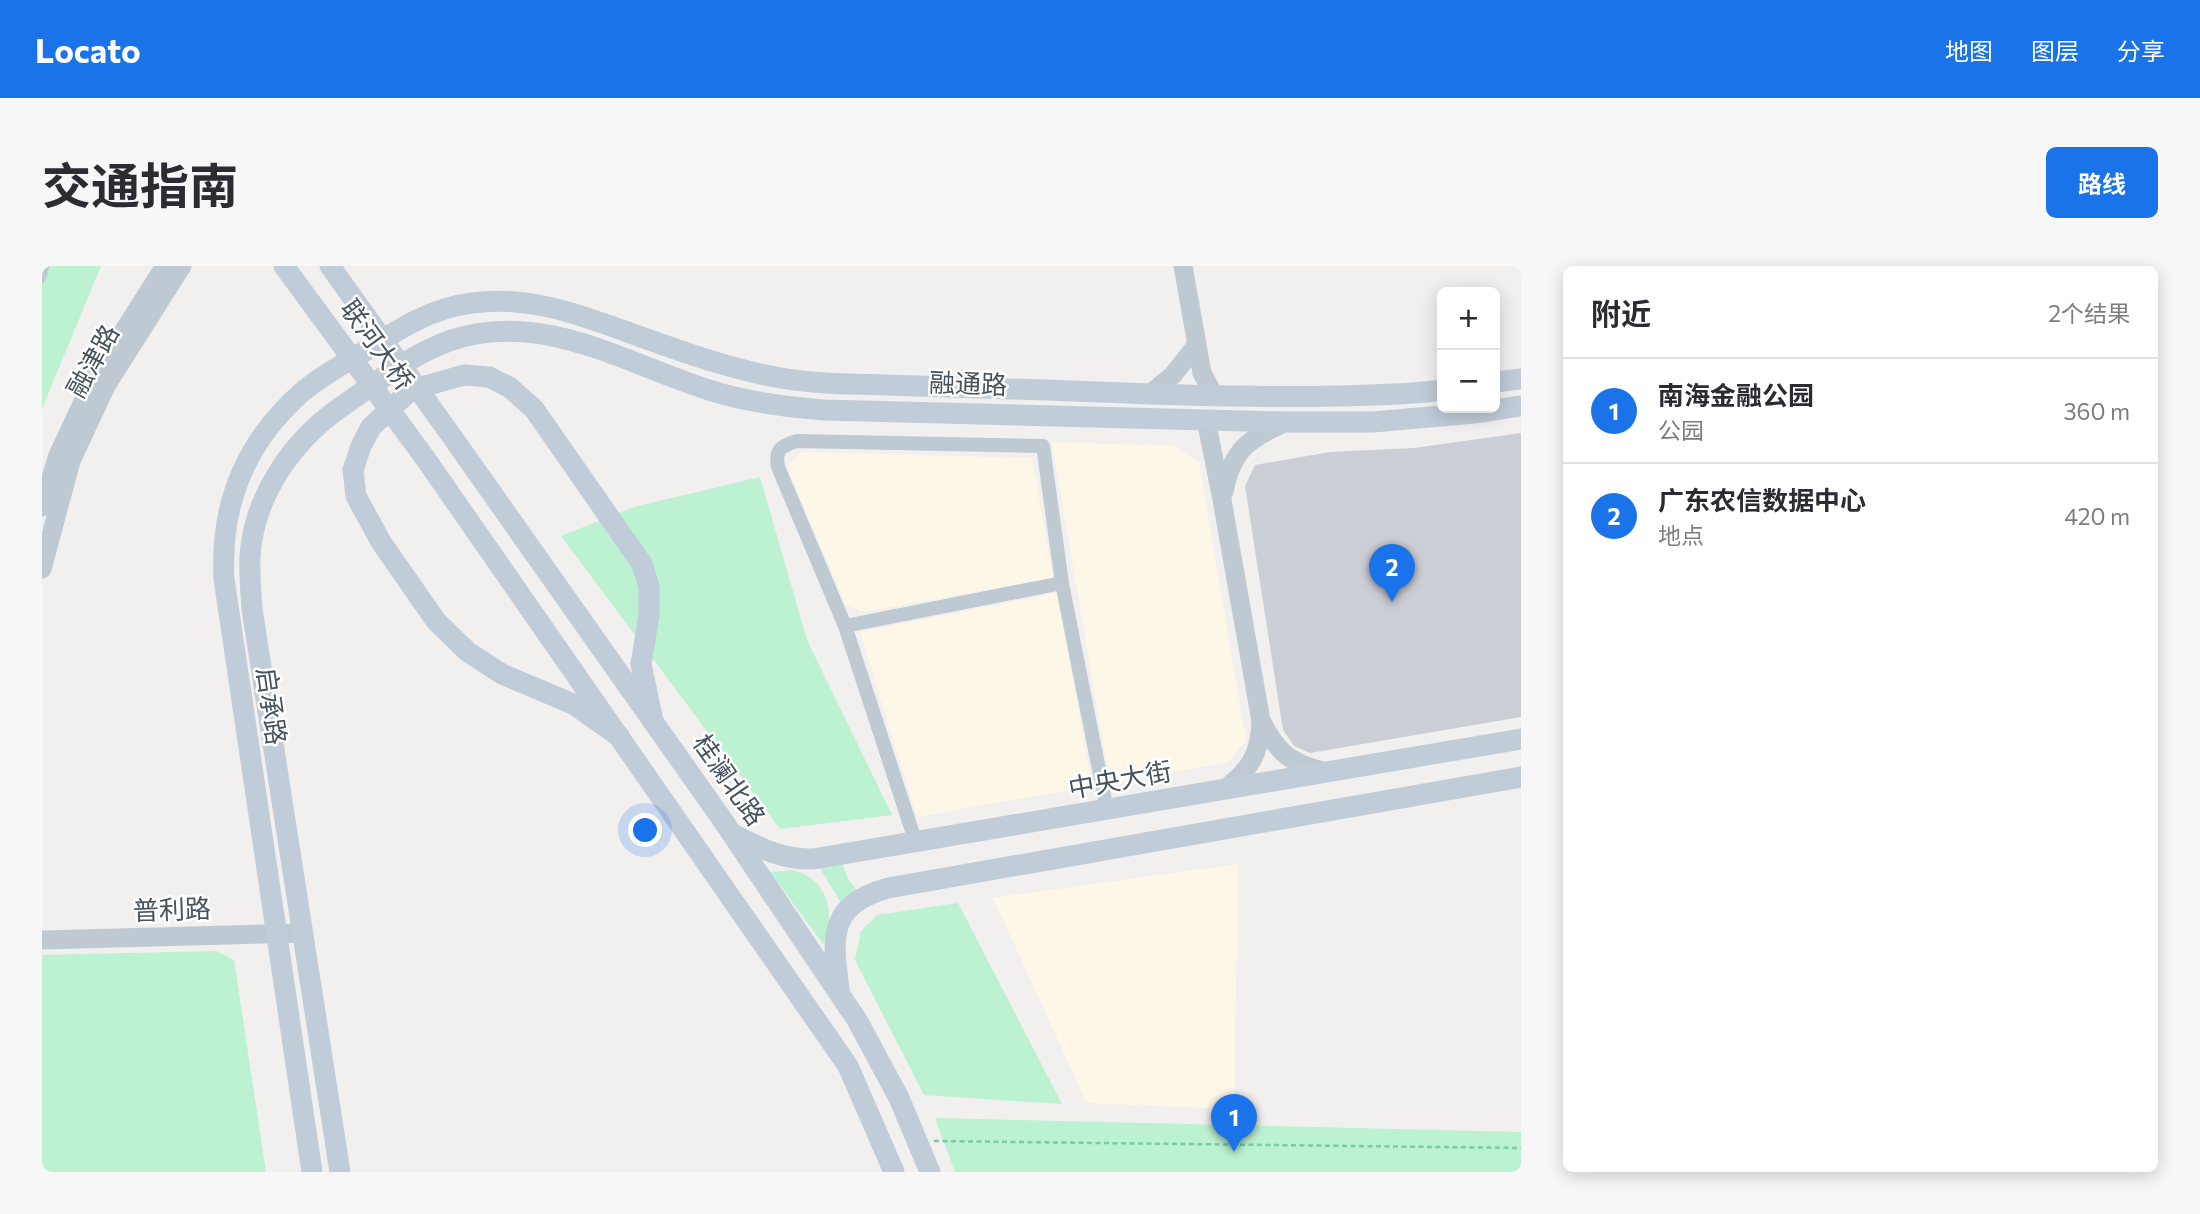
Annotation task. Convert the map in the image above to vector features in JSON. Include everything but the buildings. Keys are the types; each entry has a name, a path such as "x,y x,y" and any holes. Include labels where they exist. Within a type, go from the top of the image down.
{"main road":[{"name":"联河大桥","path":"284,266 425,458 620,737"},
{"name":"联河大桥","path":"330,266 453,438"},
{"name":"融通路","path":"406,325 453,306 489,301 528,302 579,314 712,362 785,379 825,383 1284,397 1437,390"},
{"name":"启承路","path":"312,1172 224,579 222,547 226,522 242,468 269,428 302,393 406,325"},
{"name":"融通路","path":"428,350 473,334 497,330 524,331 575,340 709,390 781,406 824,410 1373,422 1521,405"},
{"name":"启承路","path":"340,1172 252,609 250,567 262,505 279,470 301,442 322,420 428,350"},
{"path":"653,721 642,664 649,615 649,586 642,565 534,409 509,387 489,377 464,375 411,390 371,427 353,470 356,496 381,542 436,621 468,652 502,674 573,704 620,737 848,1066 894,1172"},
{"path":"1500,382 1521,379"},
{"name":"桂澜北路","path":"453,438 732,834 840,994 877,1055 930,1172"},
{"name":"中央大街","path":"732,834 780,856 797,860 916,843 1521,738"},
{"path":"840,994 834,936 840,920 852,904 869,893 1521,777"}],"street":[{"name":"融津路","path":"42,507 58,455 96,374 164,266"},
{"name":"融津路","path":"42,569 71,461 106,386 181,266"},
{"path":"1183,266 1202,373 1214,395"},
{"path":"1150,394 1172,375 1196,346"},
{"path":"1206,420 1261,721 1260,741 1255,758 1241,776 1224,790"},
{"path":"1222,500 1231,463 1238,452 1263,433 1286,422"},
{"path":"916,843 845,626 778,467 776,456 779,448 786,444 1044,446 1062,583 1107,810"},
{"path":"845,626 1062,583"},
{"path":"1261,721 1276,748 1288,758 1326,773"},
{"name":"普利路","path":"42,940 302,927"},
{"name":"普利路","path":"42,928 276,928"}],"lane":[{"path":"42,280 46,266"}],"path":[{"path":"917,1140 1521,1148"}],"shaded area":[{"path":"1052,442 1175,446 1199,462 1246,740 1228,762 1110,784"},
{"path":"802,452 1032,458 1053,578 863,612 846,605 787,467"},
{"path":"1057,593 1092,786 917,817 860,632"},
{"path":"1238,864 1234,1109 1087,1103 993,898"}],"green space":[{"path":"42,266 101,266 42,409"},
{"path":"760,477 807,640 892,815 780,829 561,536 634,507"},
{"path":"842,863 848,879 857,890 841,903 820,868"},
{"path":"792,870 814,880 826,898 829,921 823,944 770,872"},
{"path":"958,903 1062,1104 924,1095 855,960 861,931 877,915"},
{"path":"217,951 234,960 266,1172 42,1172 42,955"},
{"path":"935,1118 1521,1132 1521,1172 955,1172"}],"place":[{"name":"广东农信数据中心","path":"1392,602"},
{"name":"南海金融公园","path":"1234,1152"}]}
